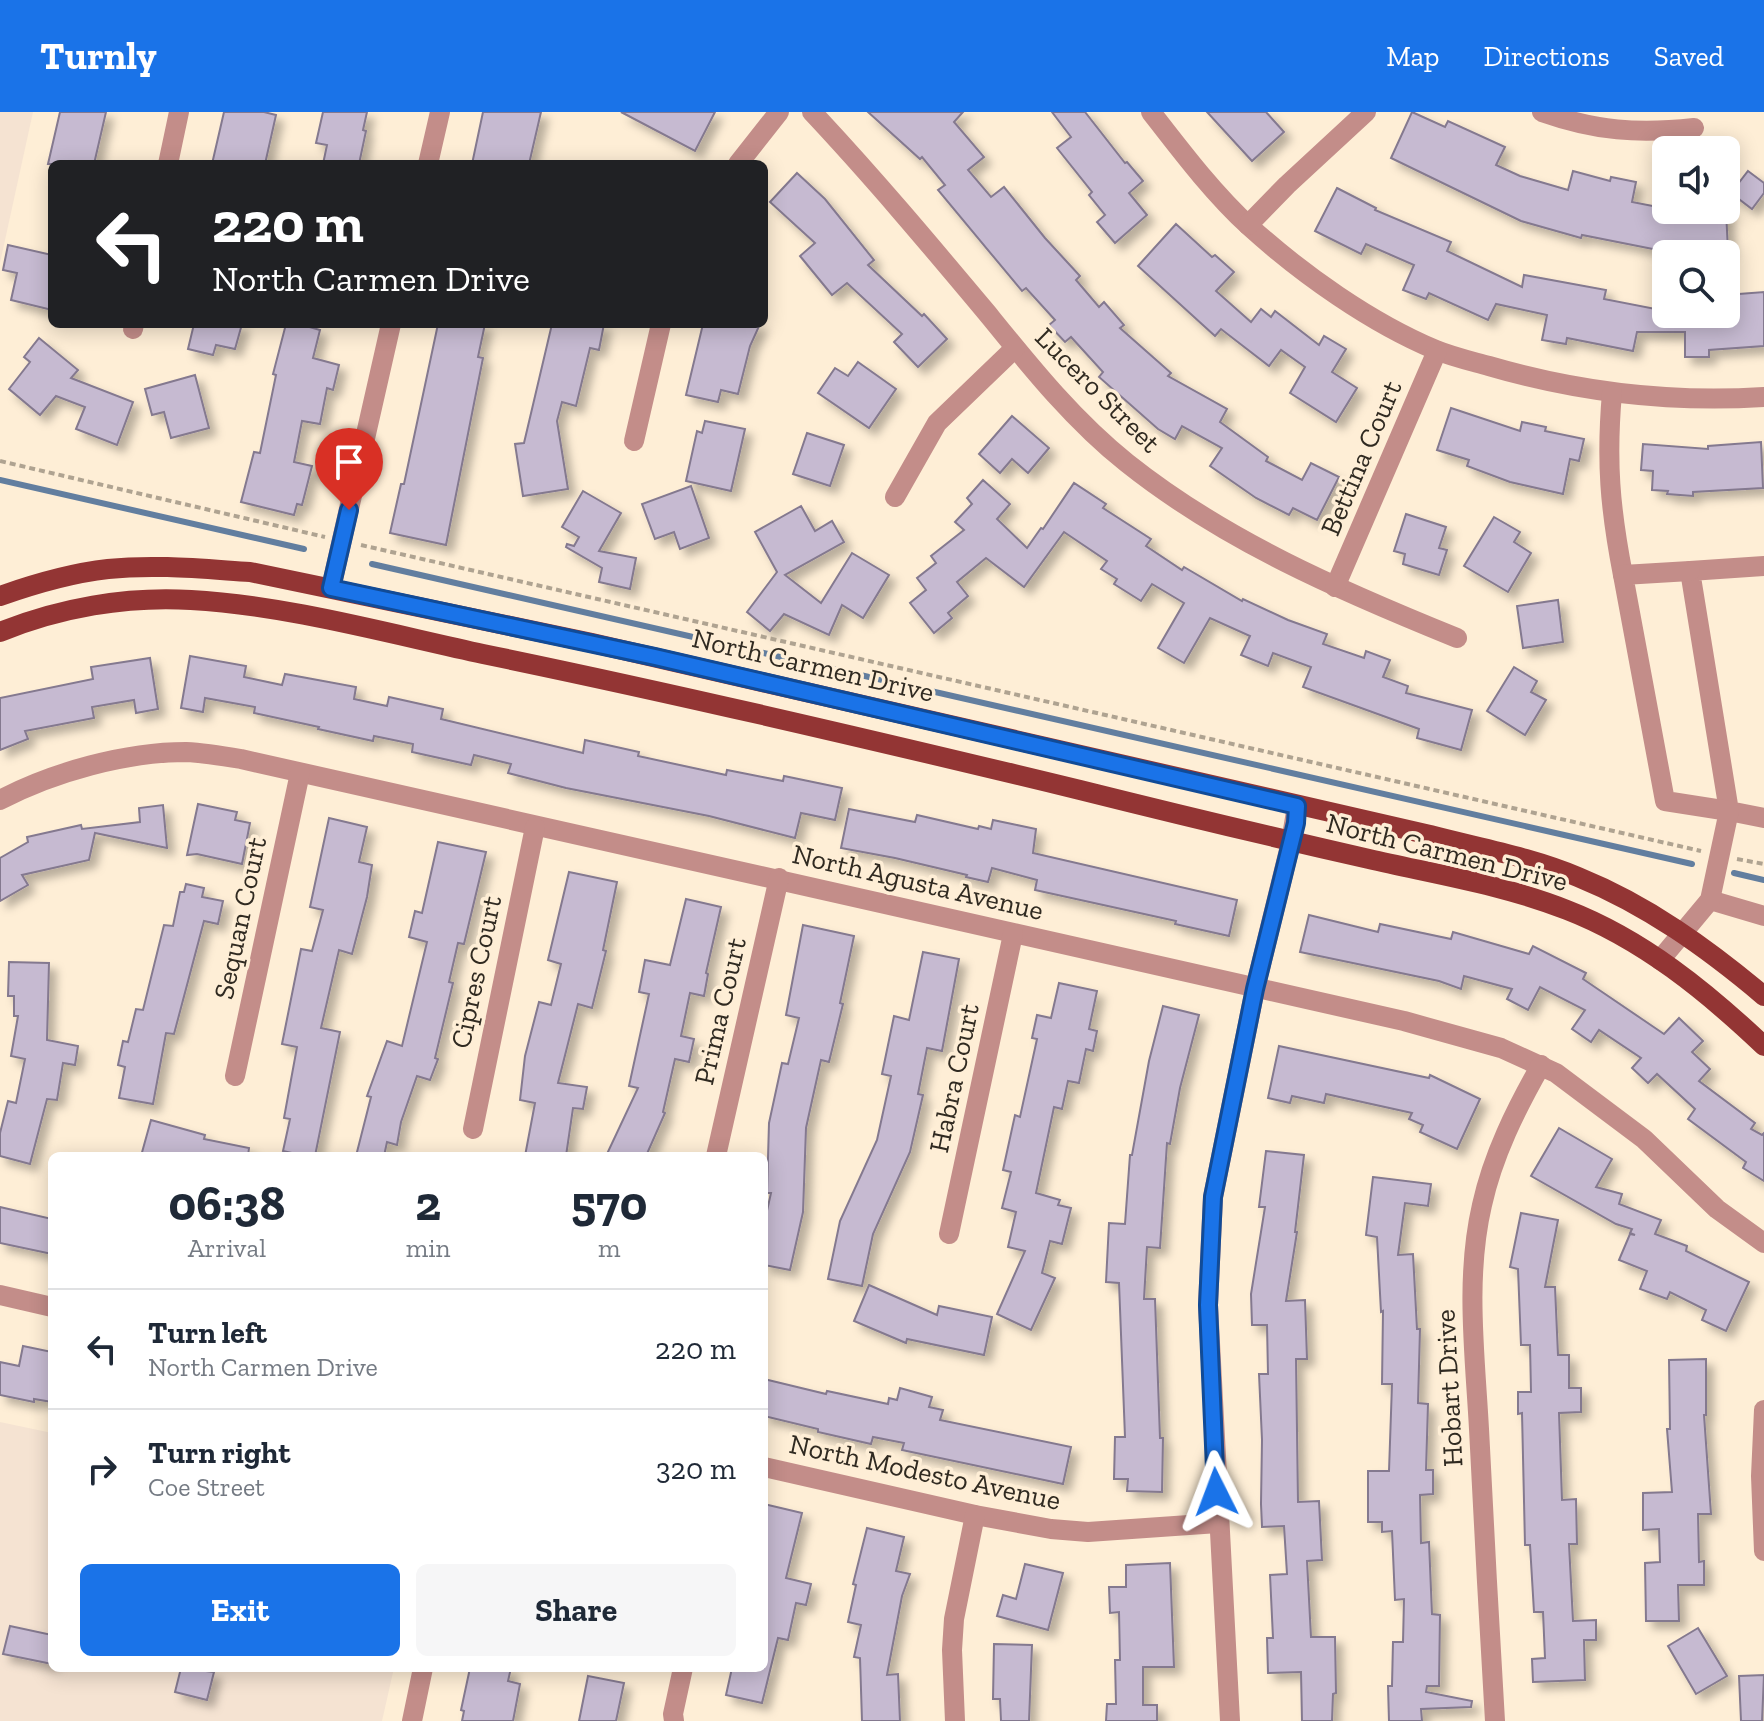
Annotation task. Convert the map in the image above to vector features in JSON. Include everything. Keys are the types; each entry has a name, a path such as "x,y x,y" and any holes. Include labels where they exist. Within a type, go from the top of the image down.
{"main road":[{"name":"North Carmen Drive","path":"0,596 70,576 125,569 188,568 250,572 617,648 1430,835 1543,864 1633,903 1713,953 1764,996"},
{"name":"North Carmen Drive","path":"0,632 79,607 114,602 190,599 247,606 598,678 1544,902 1624,936 1728,1012 1764,1046"}],"street":[{"path":"169,160 179,112"},
{"path":"429,160 440,112"},
{"path":"741,160 779,112"},
{"name":"Lucero Street","path":"812,112 1057,397 1099,439 1173,498 1208,521 1335,587 1457,638"},
{"path":"1151,112 1196,170 1248,225 1290,260 1374,319 1437,351 1528,377 1612,393 1764,397"},
{"path":"1248,225 1366,112"},
{"path":"1542,112 1619,131 1650,133 1694,128"},
{"path":"331,588 390,328"},
{"path":"634,441 660,328"},
{"path":"895,497 937,423 1015,348"},
{"name":"Bettina Court","path":"1335,587 1437,351"},
{"path":"1612,393 1607,447 1611,516 1665,801 1764,818"},
{"path":"1623,575 1764,566"},
{"path":"1660,960 1710,900 1729,811 1690,571"},
{"name":"North Agusta Avenue","path":"0,800 58,775 108,762 161,754 209,754 779,878 1456,1035 1501,1048 1556,1073 1644,1139 1717,1209 1764,1243"},
{"name":"Sequan Court","path":"235,1076 300,773"},
{"path":"1230,1721 1208,1305 1213,1197 1255,989 1297,806"},
{"name":"Cipres Court","path":"473,1129 535,827"},
{"name":"Prima Court","path":"717,1152 779,878"},
{"path":"1710,900 1764,916"},
{"name":"Habra Court","path":"949,1234 1013,934"},
{"name":"Hobart Drive","path":"1495,1721 1473,1323 1475,1247 1482,1205 1494,1164 1520,1101 1541,1065"},
{"path":"6,1296 48,1306"},
{"path":"1764,1410 1761,1476 1764,1551"},
{"name":"North Modesto Avenue","path":"768,1468 1051,1529 1088,1532 1218,1523"},
{"path":"955,1721 954,1619 975,1515"},
{"path":"412,1721 422,1672"},
{"path":"674,1721 682,1672"}],"path":[{"path":"0,461 1764,864"}],"shaded area":[{"path":"0,112 33,112 0,263"},
{"path":"0,1422 48,1432 48,1672 393,1672 382,1721 0,1721"}],"building":[{"path":"60,112 106,112 95,160 49,160"},
{"path":"224,112 276,115 266,160 213,160"},
{"path":"323,112 367,112 360,160 324,160 327,145 316,143"},
{"path":"483,112 541,112 530,160 473,160"},
{"path":"621,112 715,112 695,151"},
{"path":"868,112 963,112 954,122 984,157 968,170 991,197 1004,187 1080,276 1076,280 1099,307 1104,302 1124,325 1120,328 1171,373 1168,376 1227,409 1220,422 1268,457 1266,461 1302,480 1311,463 1339,477 1317,520 1293,508 1289,515 1256,498 1210,466 1222,448 1182,426 1175,439 1158,429 1099,377 1103,372 1071,337 1065,342 1049,325 1055,320 1026,288 1022,291 938,190 945,185 922,157 920,159"},
{"path":"1052,112 1085,112 1143,181 1129,193 1147,215 1115,243 1097,222 1105,215 1089,195 1092,192 1057,148 1071,137"},
{"path":"1207,112 1266,112 1284,132 1252,161"},
{"path":"1412,112 1445,127 1448,121 1505,147 1496,165 1520,176 1568,190 1573,171 1610,181 1611,177 1636,182 1632,202 1652,206 1652,224 1727,224 1727,240 1652,240 1652,249 1582,235 1581,238 1521,221 1391,158"},
{"path":"1748,171 1764,183 1764,193 1752,209 1740,200 1740,181"},
{"path":"797,173 825,199 874,260 868,265 922,316 924,314 947,339 918,367 894,342 902,334 847,283 832,295 800,256 815,243 770,202"},
{"path":"1337,188 1375,210 1451,242 1447,251 1522,287 1524,275 1606,290 1604,299 1652,308 1652,328 1740,328 1740,294 1764,292 1764,346 1709,350 1709,357 1685,357 1685,332 1637,332 1633,351 1567,338 1566,344 1542,340 1547,315 1496,304 1488,320 1429,293 1426,299 1403,290 1414,265 1366,244 1361,254 1315,231"},
{"path":"1176,224 1212,257 1215,255 1234,272 1216,291 1251,322 1261,309 1271,317 1275,311 1319,345 1324,336 1346,349 1332,372 1357,388 1336,422 1290,393 1305,367 1281,350 1269,366 1221,329 1215,336 1138,266"},
{"path":"8,245 48,254 48,309 11,300 17,273 3,270"},
{"path":"193,328 241,328 235,349 216,345 213,355 188,349"},
{"path":"285,328 320,330 313,358 339,365 333,390 327,388 320,424 302,421 294,462 312,466 302,505 297,504 294,515 241,502 254,452 260,453 276,375 273,374"},
{"path":"437,328 484,328 478,357 483,358 446,545 390,533 401,484 404,484"},
{"path":"551,328 603,328 599,350 590,348 576,406 562,402 557,421 568,489 523,496 515,444 524,443"},
{"path":"702,328 758,328 750,346 738,394 721,390 718,402 686,395"},
{"path":"39,338 78,370 71,378 133,402 117,445 76,429 85,407 56,396 40,415 9,389 30,362 24,357"},
{"path":"858,362 896,389 869,428 818,393 835,368 848,376"},
{"path":"195,375 209,428 171,438 164,412 152,415 145,389"},
{"path":"1451,408 1520,431 1522,422 1546,427 1545,431 1584,439 1579,461 1570,459 1563,494 1510,482 1467,466 1469,460 1437,450"},
{"path":"1012,416 1049,448 1028,473 1012,459 1000,473 979,454"},
{"path":"705,421 745,429 731,491 686,481 697,431 702,433"},
{"path":"807,433 844,445 830,486 793,474"},
{"path":"1761,442 1763,488 1693,492 1693,496 1667,494 1668,491 1652,490 1653,471 1641,470 1643,444 1708,449 1708,446"},
{"path":"983,480 1010,504 997,519 1027,548 1074,483 1106,504 1103,508 1151,539 1146,546 1182,570 1184,567 1242,601 1327,634 1323,644 1364,658 1366,651 1390,660 1383,677 1408,686 1406,693 1472,710 1461,750 1417,738 1419,729 1303,687 1311,667 1273,653 1268,666 1241,655 1250,636 1210,618 1184,663 1158,648 1184,603 1152,584 1141,601 1114,584 1117,579 1101,569 1107,561 1064,532 1024,587 986,558 957,582 968,596 948,613 952,618 934,633 910,603 926,590 917,578 936,563 931,556 964,530 955,522 972,504 967,498"},
{"path":"691,486 709,538 680,549 674,532 655,539 642,504"},
{"path":"583,491 621,513 599,551 636,558 630,589 599,582 602,568 566,547 567,544 574,546 579,537 562,527"},
{"path":"801,506 815,531 832,521 844,542 785,575 821,603 852,553 889,575 863,618 842,605 829,635 784,614 770,631 747,612 777,572 755,532"},
{"path":"1406,514 1446,527 1439,548 1447,550 1439,575 1403,564 1405,554 1394,551"},
{"path":"1494,517 1520,532 1514,542 1531,553 1508,592 1464,566"},
{"path":"1558,600 1563,642 1523,648 1517,606"},
{"path":"190,656 246,666 244,677 282,685 285,674 356,687 354,699 387,706 389,697 443,709 441,719 583,753 585,740 639,752 638,756 726,775 727,770 783,781 784,776 842,788 835,820 801,813 795,838 709,816 566,788 508,773 511,764 474,755 471,765 412,752 413,744 374,736 373,741 318,729 254,713 255,707 205,698 203,712 181,708"},
{"path":"150,658 158,709 136,713 134,700 92,707 94,718 25,731 28,739 0,750 0,698 93,679 91,667"},
{"path":"1514,667 1537,681 1531,692 1546,700 1525,735 1487,711"},
{"path":"198,804 237,812 235,820 250,823 242,864 197,854 187,855"},
{"path":"163,805 167,848 95,833 89,860 22,875 28,885 0,901 0,858 28,842 27,837 81,825 82,829 140,822 139,808"},
{"path":"849,809 915,822 917,815 978,829 979,826 991,829 993,820 1036,829 1033,853 1237,900 1229,936 1035,890 1037,880 992,868 988,882 895,858 841,848"},
{"path":"329,818 367,827 359,862 372,865 367,897 352,954 339,950 321,1028 340,1032 316,1152 287,1152 283,1151 290,1119 284,1118 297,1047 282,1044 301,949 312,951 323,910 310,907"},
{"path":"438,842 486,852 464,944 458,943 449,982 453,983 435,1058 438,1059 430,1080 417,1076 401,1122 397,1145 387,1142 385,1152 357,1152 371,1097 367,1096 387,1041 402,1046 427,942 409,937 415,911 422,913"},
{"path":"569,872 617,882 603,950 606,951 592,1008 578,1004 558,1083 587,1087 583,1109 573,1108 567,1152 526,1152 535,1103 520,1100 525,1056 539,1002 551,1005 561,964 548,960"},
{"path":"186,884 204,888 202,897 223,901 218,924 204,921 174,1034 166,1033 153,1104 119,1098 125,1067 118,1065 123,1041 128,1042 136,1009 143,1010 164,925 173,926 180,892 184,892"},
{"path":"686,899 721,907 704,996 690,993 681,1036 694,1039 689,1062 675,1059 665,1113 648,1152 608,1152 638,1088 629,1086 649,994 639,992 645,960 670,965"},
{"path":"1309,915 1378,932 1380,924 1451,939 1453,932 1529,954 1533,946 1586,973 1583,979 1664,1034 1679,1018 1703,1041 1692,1052 1710,1069 1699,1081 1755,1123 1751,1129 1762,1135 1764,1133 1764,1181 1743,1168 1746,1162 1688,1119 1695,1109 1657,1074 1648,1083 1632,1068 1641,1058 1599,1030 1591,1042 1572,1029 1585,1010 1540,987 1528,1010 1507,999 1512,989 1464,976 1461,989 1439,981 1300,952"},
{"path":"803,925 854,936 840,1003 843,1004 829,1062 821,1060 806,1128 803,1212 790,1270 768,1266 768,1206 771,1193 768,1193 769,1123 782,1063 788,1064 799,1018 786,1015"},
{"path":"923,952 959,959 942,1051 927,1048 918,1094 923,1095 910,1152 873,1234 862,1286 828,1279 840,1221 877,1140 891,1076 882,1074 894,1016 909,1020"},
{"path":"9,962 49,963 47,1040 78,1046 75,1065 63,1063 57,1100 47,1099 30,1164 0,1156 0,1133 8,1101 16,1103 25,1059 11,1056 18,1016 14,1016 14,996 8,996"},
{"path":"1059,983 1097,991 1089,1029 1097,1031 1093,1051 1086,1049 1079,1083 1068,1081 1062,1109 1054,1107 1036,1193 1060,1200 1058,1205 1071,1208 1062,1244 1050,1241 1042,1273 1055,1278 1031,1330 997,1314 1025,1251 1008,1247 1016,1212 1002,1208 1011,1172 1003,1170 1015,1115 1020,1117 1037,1039 1032,1038 1037,1015 1051,1018"},
{"path":"1163,1006 1199,1015 1180,1088 1170,1144 1167,1143 1160,1248 1147,1247 1144,1299 1155,1299 1160,1438 1163,1438 1162,1492 1127,1491 1128,1479 1114,1479 1115,1437 1125,1437 1119,1283 1106,1282 1109,1223 1125,1224 1130,1155"},
{"path":"1279,1046 1429,1078 1430,1075 1480,1099 1457,1149 1420,1132 1423,1125 1409,1119 1412,1113 1326,1094 1324,1103 1292,1096 1290,1103 1268,1098"},
{"path":"151,1120 205,1135 204,1139 249,1148 248,1152 142,1152"},
{"path":"1559,1128 1612,1159 1596,1187 1622,1194 1619,1204 1661,1220 1655,1234 1687,1246 1686,1251 1749,1282 1726,1331 1702,1320 1706,1310 1670,1292 1667,1299 1640,1289 1647,1271 1619,1260 1630,1234 1635,1235 1630,1233 1632,1229 1616,1224 1531,1176"},
{"path":"1266,1151 1304,1155 1297,1232 1286,1301 1305,1300 1307,1359 1296,1359 1298,1502 1319,1501 1322,1560 1307,1561 1311,1637 1335,1637 1336,1693 1333,1694 1332,1721 1302,1721 1301,1672 1268,1673 1267,1638 1273,1638 1270,1575 1287,1574 1284,1526 1262,1527 1259,1374 1268,1374 1267,1325 1252,1325 1251,1294 1265,1207 1259,1207"},
{"path":"1373,1177 1431,1184 1428,1206 1405,1203 1398,1255 1413,1254 1417,1329 1420,1329 1418,1403 1428,1404 1426,1470 1433,1470 1433,1494 1420,1495 1421,1543 1429,1542 1432,1614 1440,1615 1439,1686 1427,1686 1426,1692 1472,1701 1471,1707 1421,1709 1422,1721 1389,1721 1388,1686 1392,1686 1393,1642 1403,1642 1404,1599 1395,1600 1392,1531 1382,1532 1382,1522 1368,1522 1368,1471 1389,1471 1392,1384 1382,1384 1383,1311 1377,1237 1366,1235"},
{"path":"0,1207 48,1218 48,1253 0,1243"},
{"path":"1521,1213 1558,1220 1545,1287 1555,1287 1558,1355 1569,1355 1569,1388 1581,1388 1581,1412 1559,1413 1562,1500 1576,1499 1577,1544 1569,1544 1573,1621 1596,1620 1596,1640 1584,1640 1585,1680 1533,1682 1532,1659 1545,1658 1543,1612 1534,1612 1530,1545 1525,1545 1522,1413 1518,1414 1518,1392 1531,1392 1530,1345 1521,1345 1518,1269 1510,1267"},
{"path":"869,1285 937,1315 939,1306 992,1317 984,1355 907,1339 906,1343 854,1321"},
{"path":"23,1346 48,1351 48,1401 34,1399 34,1402 0,1395 0,1362 19,1366"},
{"path":"1706,1359 1704,1415 1711,1514 1698,1514 1699,1562 1704,1561 1704,1585 1678,1585 1679,1621 1646,1621 1645,1563 1660,1562 1659,1529 1643,1530 1643,1493 1672,1492 1667,1429 1670,1429 1669,1360"},
{"path":"768,1380 888,1404 889,1398 897,1400 900,1388 932,1397 929,1407 943,1410 940,1420 1071,1447 1063,1484 902,1450 904,1443 873,1437 871,1444 818,1432 818,1429 768,1417"},
{"path":"768,1505 802,1513 786,1578 811,1584 806,1605 796,1603 788,1640 778,1638 762,1703 726,1695 731,1672 768,1672"},
{"path":"867,1528 904,1537 896,1571 910,1574 902,1596 887,1675 898,1674 900,1721 862,1721 860,1658 854,1657 861,1625 848,1622 856,1585 853,1584"},
{"path":"1170,1563 1174,1667 1143,1667 1143,1705 1157,1705 1157,1721 1106,1721 1107,1704 1116,1704 1115,1660 1120,1660 1119,1612 1110,1613 1109,1587 1126,1587 1126,1565"},
{"path":"1025,1564 1063,1573 1048,1630 997,1616 1003,1595 1016,1599"},
{"path":"10,1626 48,1634 48,1663 3,1654"},
{"path":"1698,1628 1727,1676 1696,1694 1668,1646"},
{"path":"994,1644 1032,1645 1029,1721 1001,1721 1000,1699 993,1699"},
{"path":"180,1672 214,1672 207,1700 175,1692"},
{"path":"469,1672 510,1672 508,1681 520,1684 513,1721 462,1721 464,1711 461,1710"},
{"path":"1764,1675 1762,1721 1741,1721 1739,1676"},
{"path":"588,1676 624,1683 616,1721 579,1721"}],"waterway":[{"path":"0,480 304,549"},
{"path":"372,564 1692,864"},
{"path":"1734,873 1764,880"}],"route":[{"path":"349,510 331,588 655,657 1297,806 1296,823 1255,989 1213,1197 1208,1305 1216,1492"}]}
